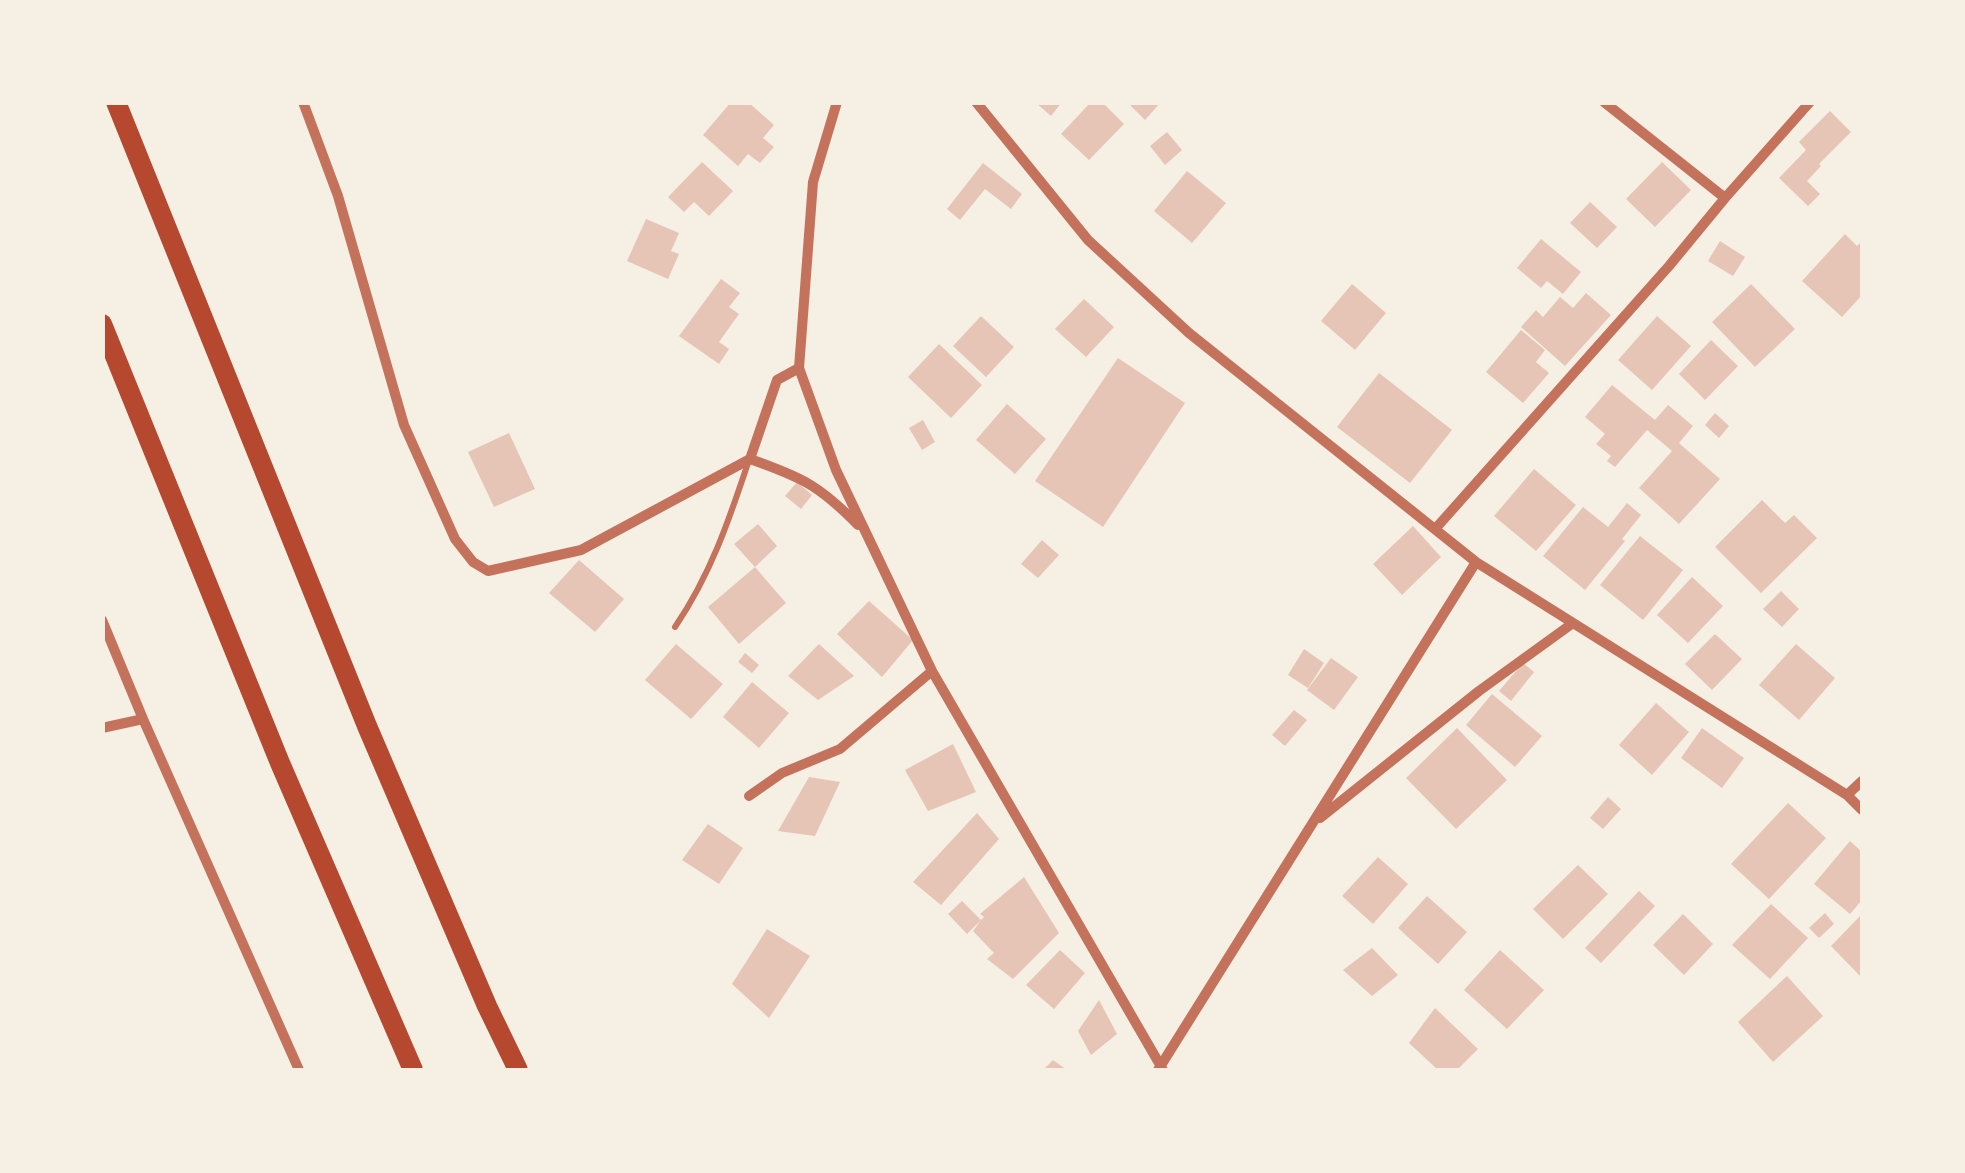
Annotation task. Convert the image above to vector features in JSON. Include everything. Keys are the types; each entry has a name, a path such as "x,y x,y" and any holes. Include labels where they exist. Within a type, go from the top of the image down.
{"highway":[{"path":"116,102 367,726 518,1070"},
{"path":"102,324 280,762 413,1070"}],"street":[{"path":"304,102 338,196 404,425 455,538 472,562 488,571 581,550 750,459 777,380 799,368"},
{"path":"837,102 813,182 799,368 836,470 932,671 1160,1069 1476,562"},
{"path":"976,102 1088,240 1189,333 1476,562 1847,795 1862,810"},
{"path":"1604,102 1725,198"},
{"path":"1436,528 1810,102"},
{"path":"750,459 813,485 866,532"},
{"path":"102,620 299,1070"},
{"path":"1312,825 1479,691 1573,623"},
{"path":"749,796 782,773 840,749 932,671"},
{"path":"102,728 143,718"},
{"path":"1847,795 1862,781"}],"lane":[{"path":"675,627 695,598 720,548 750,459"}],"building":[{"path":"731,102 748,102 774,125 763,138 774,147 760,163 748,154 738,166 703,135"},
{"path":"1035,102 1062,102 1051,116"},
{"path":"1091,102 1102,102 1124,124 1089,160 1061,134"},
{"path":"1127,102 1161,102 1145,120"},
{"path":"1830,111 1851,132 1807,181 1820,194 1808,206 1779,178 1806,150 1799,142"},
{"path":"1167,132 1182,150 1165,165 1150,146"},
{"path":"702,162 733,191 709,216 694,202 684,212 668,197"},
{"path":"1662,162 1691,190 1655,227 1626,199"},
{"path":"983,163 1022,194 1011,209 985,189 960,220 947,209"},
{"path":"1187,171 1226,203 1192,243 1154,211"},
{"path":"1590,202 1617,227 1597,248 1570,223"},
{"path":"646,219 679,233 671,251 679,254 668,279 627,261"},
{"path":"1845,234 1857,246 1862,241 1862,295 1842,317 1802,281"},
{"path":"1541,239 1581,272 1563,294 1547,281 1541,288 1517,268"},
{"path":"1720,241 1745,257 1733,276 1708,261"},
{"path":"721,279 740,293 729,307 739,314 719,342 729,349 719,364 679,336"},
{"path":"1352,284 1386,313 1355,350 1321,321"},
{"path":"1751,284 1795,329 1755,367 1712,322"},
{"path":"1586,293 1611,315 1565,366 1521,327 1536,310 1543,317 1560,297 1573,308"},
{"path":"1084,299 1114,327 1086,357 1055,329"},
{"path":"981,316 1014,347 986,377 953,346"},
{"path":"1657,316 1691,346 1652,390 1618,360"},
{"path":"1521,330 1545,350 1536,362 1549,373 1523,403 1486,372"},
{"path":"1711,340 1738,366 1705,400 1679,374"},
{"path":"939,344 982,385 951,418 908,377"},
{"path":"1118,358 1185,403 1103,527 1035,481"},
{"path":"1379,373 1452,430 1410,483 1337,427"},
{"path":"1612,385 1655,420 1668,405 1693,426 1679,443 1720,479 1679,524 1639,488 1672,451 1647,430 1615,467 1607,461 1611,456 1596,444 1605,434 1585,417"},
{"path":"1007,404 1046,439 1015,474 976,440"},
{"path":"1715,413 1729,426 1719,438 1705,425"},
{"path":"923,420 935,442 922,450 909,428"},
{"path":"509,433 535,489 494,507 468,452"},
{"path":"1534,469 1576,505 1536,551 1494,516"},
{"path":"797,482 812,495 801,509 785,496"},
{"path":"1762,500 1785,523 1794,515 1817,538 1761,593 1715,547"},
{"path":"1627,503 1641,515 1585,590 1543,556 1583,507 1608,527"},
{"path":"758,524 777,546 755,567 734,544"},
{"path":"1413,526 1441,557 1402,595 1373,564"},
{"path":"1640,536 1683,570 1643,620 1600,585"},
{"path":"1042,540 1059,555 1038,578 1021,564"},
{"path":"579,560 624,599 595,632 549,593"},
{"path":"755,567 786,603 739,644 708,607"},
{"path":"1692,577 1723,606 1688,643 1657,615"},
{"path":"1781,591 1799,609 1782,627 1763,609"},
{"path":"869,601 913,640 882,677 837,634"},
{"path":"1715,634 1742,659 1712,690 1685,664"},
{"path":"676,644 723,684 691,719 645,680"},
{"path":"819,644 854,676 818,700 788,676"},
{"path":"1796,644 1835,678 1799,720 1759,685"},
{"path":"1304,649 1324,663 1308,688 1288,675"},
{"path":"745,653 759,665 752,673 738,662"},
{"path":"1331,658 1358,677 1334,710 1307,690"},
{"path":"1523,663 1534,672 1511,701 1499,691"},
{"path":"752,682 789,713 759,748 723,717"},
{"path":"1492,694 1542,736 1515,767 1466,725"},
{"path":"1656,703 1689,732 1652,775 1619,745"},
{"path":"1294,710 1307,720 1285,746 1272,735"},
{"path":"1457,728 1507,780 1456,829 1406,778"},
{"path":"1702,728 1744,758 1722,788 1681,758"},
{"path":"953,744 976,792 928,811 905,770"},
{"path":"809,777 840,782 815,836 778,831"},
{"path":"1608,797 1621,809 1603,829 1590,818"},
{"path":"1788,803 1826,838 1769,899 1731,864"},
{"path":"977,813 999,839 941,905 913,882"},
{"path":"708,824 743,848 719,884 682,860"},
{"path":"1850,841 1862,852 1862,900 1850,914 1814,884"},
{"path":"1378,857 1408,884 1373,924 1342,896"},
{"path":"1578,865 1608,894 1563,939 1533,909"},
{"path":"1024,877 1059,933 1013,979 987,959 994,953 973,931 984,917 980,914"},
{"path":"1639,891 1655,906 1601,963 1585,948"},
{"path":"1427,896 1467,932 1438,964 1398,928"},
{"path":"962,901 981,920 967,934 948,914"},
{"path":"1771,904 1808,938 1770,979 1732,945"},
{"path":"1825,913 1834,924 1819,938 1809,928"},
{"path":"1683,914 1713,944 1684,975 1653,945"},
{"path":"1862,914 1862,978 1831,946"},
{"path":"767,929 810,956 769,1018 732,984"},
{"path":"1372,948 1398,975 1372,996 1343,970"},
{"path":"1060,950 1085,973 1054,1009 1026,985"},
{"path":"1500,950 1544,990 1507,1029 1464,990"},
{"path":"1787,976 1823,1016 1773,1062 1738,1022"},
{"path":"1099,1000 1117,1034 1091,1055 1078,1031"},
{"path":"1435,1008 1478,1049 1457,1070 1438,1070 1409,1043"},
{"path":"1053,1060 1067,1070 1043,1070"}]}
